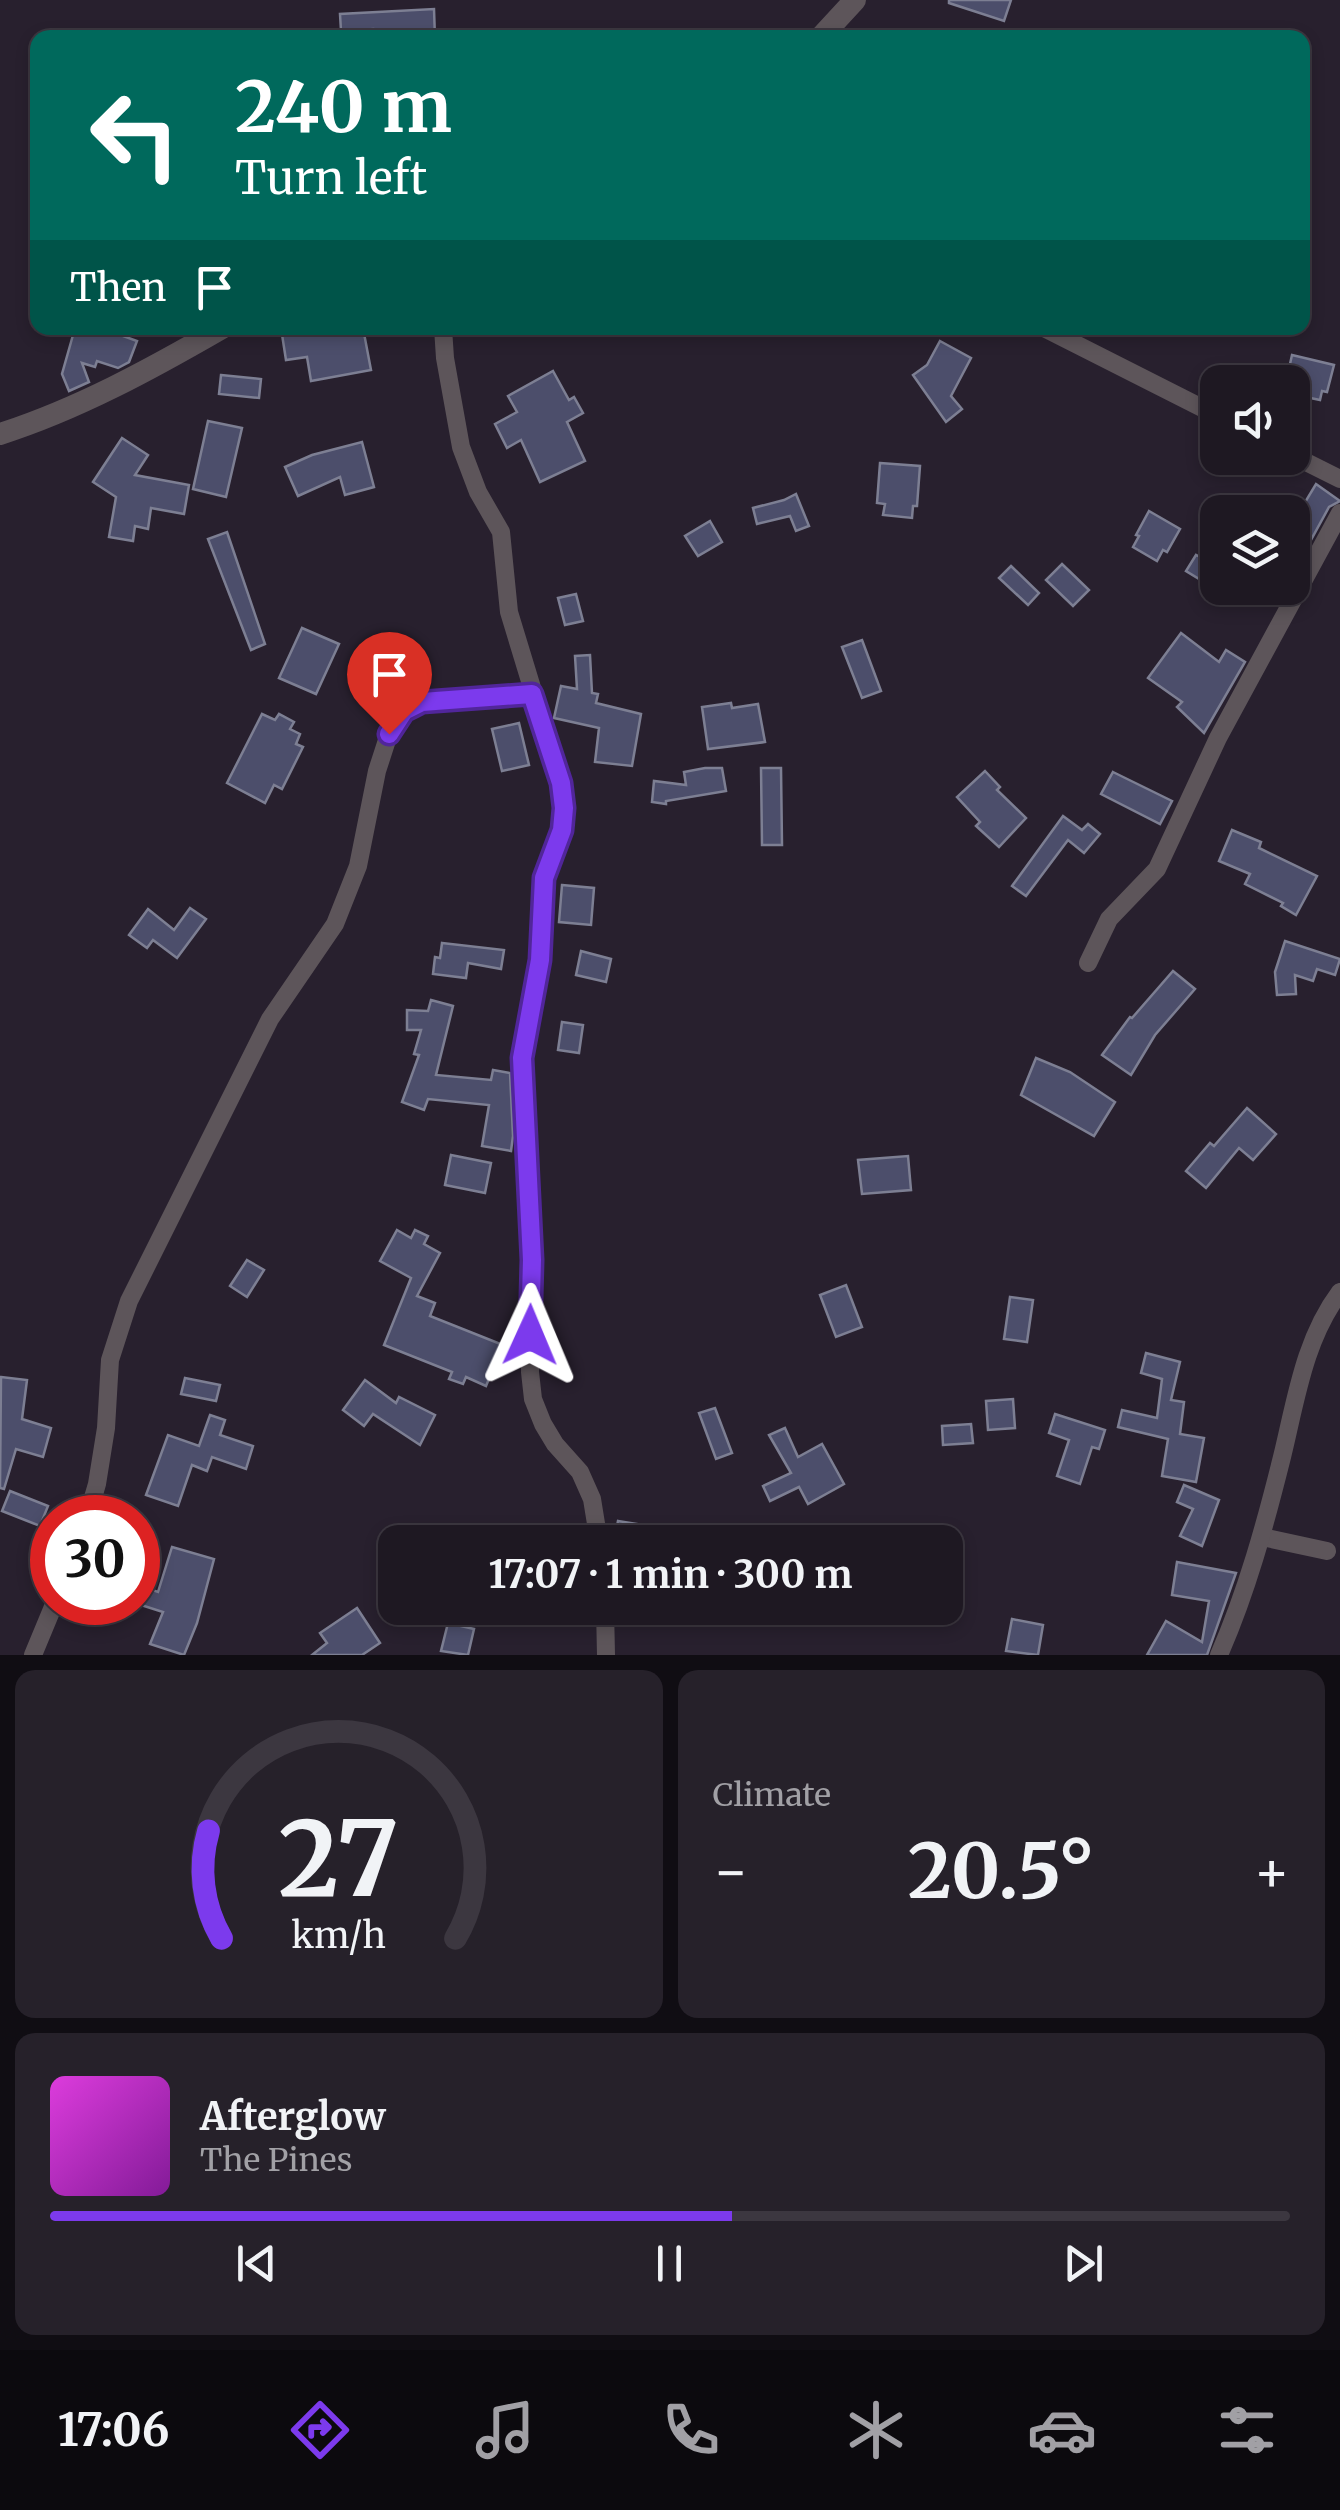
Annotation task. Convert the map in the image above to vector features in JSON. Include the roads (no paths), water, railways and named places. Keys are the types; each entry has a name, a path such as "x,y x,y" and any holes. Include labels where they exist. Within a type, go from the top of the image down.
{"street":[{"path":"827,30 854,0"},
{"path":"0,434 41,421 105,392 209,335"},
{"path":"444,335 461,447 478,492 500,532 509,612 561,783 562,830 544,878 540,960 522,1058 532,1260 530,1372 533,1399 543,1424 555,1444 574,1463 592,1499 596,1525"},
{"path":"1058,335 1200,407"},
{"path":"1310,464 1340,479"},
{"path":"1088,963 1109,920 1157,870 1218,738 1340,513"},
{"path":"94,1495 110,1360 130,1301 270,1020 335,924 358,866 377,771 389,734 404,711 422,702 532,694"},
{"path":"1220,1655 1262,1537 1306,1359 1318,1324 1340,1292"},
{"path":"1262,1537 1327,1551"},
{"path":"33,1655 45,1625"},
{"path":"605,1625 606,1655"}]}
